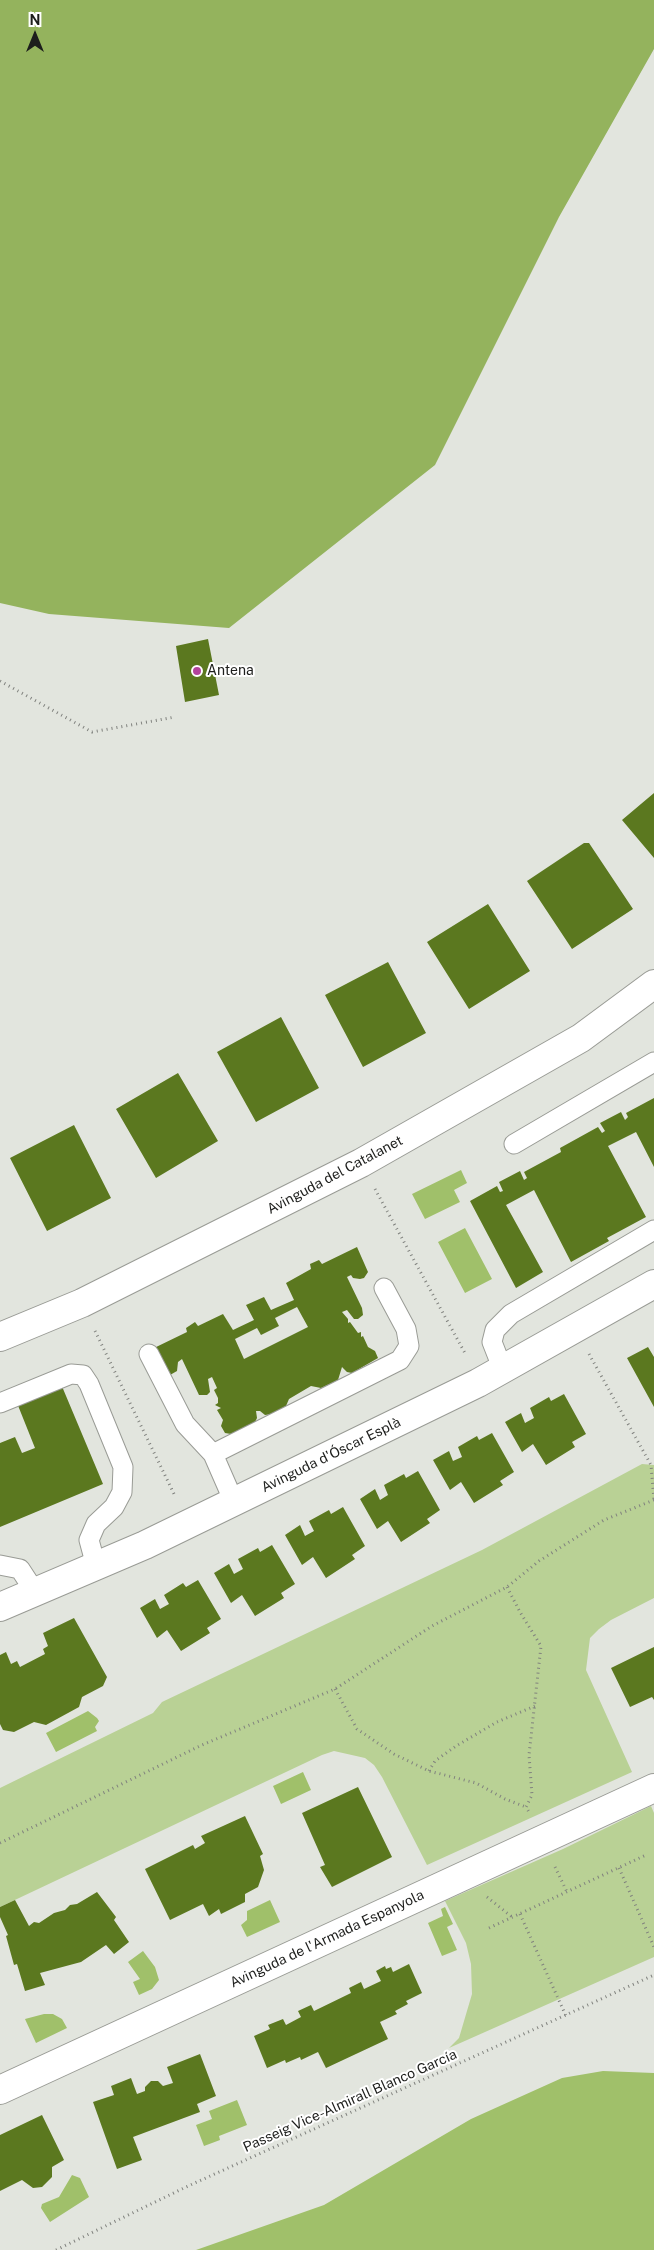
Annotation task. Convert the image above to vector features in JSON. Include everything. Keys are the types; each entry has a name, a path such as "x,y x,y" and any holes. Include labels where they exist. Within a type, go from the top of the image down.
{"street":[{"name":"Avinguda del Catalanet","path":"0,1337 82,1303 361,1163 581,1038 654,984"},
{"name":"Avinguda d'Óscar Esplà","path":"0,1607 96,1566 234,1502 478,1383 576,1330 654,1284"},
{"name":"Avinguda de l'Armada Espanyola","path":"0,2090 654,1788"}],"lane":[{"path":"514,1144 654,1062"},
{"path":"503,1370 492,1342 495,1330 511,1314 654,1230"},
{"path":"213,1454 400,1360 408,1346 406,1329 384,1288"},
{"path":"149,1354 185,1424 213,1454 234,1502"},
{"path":"0,1402 71,1374 83,1375 89,1384 123,1467 122,1492 114,1507 96,1524 89,1540 96,1566"},
{"path":"0,1565 20,1569 35,1592"}],"path":[{"path":"0,681 92,732 175,717"},
{"path":"361,1163 469,1362 478,1383"},
{"path":"82,1303 176,1497"},
{"path":"0,1843 202,1745 335,1689 432,1626 507,1587 539,1561 604,1520 654,1500 651,1465 576,1330"},
{"path":"507,1587 541,1646 529,1755 532,1796 526,1807"},
{"path":"335,1689 357,1729 394,1754 429,1771 476,1783 505,1799 526,1807 567,1892"},
{"path":"429,1771 435,1761 456,1746 497,1722 535,1705"},
{"path":"490,1928 646,1855"},
{"path":"619,1868 654,1947"},
{"path":"520,1914 566,2016"},
{"name":"Passeig Vice-Almirall Blanco García","path":"56,2250 186,2188 654,1975"}],"shaded area":[{"path":"0,0 654,0 654,49 559,217 435,465 229,628 49,614 0,603"},
{"path":"461,1170 467,1183 454,1190 460,1202 425,1219 412,1194"},
{"path":"465,1228 492,1279 465,1293 438,1242"},
{"path":"642,1464 654,1465 654,1598 611,1620 590,1638 586,1670 632,1772 427,1865 374,1765 365,1758 334,1751 0,1907 0,1788 153,1713 162,1702 482,1550"},
{"path":"88,1711 99,1721 95,1727 97,1731 56,1752 46,1733"},
{"path":"303,1772 311,1790 281,1804 273,1786"},
{"path":"651,1806 654,1813 654,1957 449,2048 459,2038 472,1994 471,1964 466,1943 445,1901 563,1849"},
{"path":"270,1900 280,1922 247,1937 241,1925 247,1920 247,1911"},
{"path":"445,1907 453,1924 447,1927 457,1950 442,1956 428,1923 443,1916 441,1909"},
{"path":"143,1951 155,1967 159,1980 152,1989 139,1995 133,1982 140,1979 128,1962"},
{"path":"44,2014 53,2014 62,2019 67,2028 36,2043 25,2019"},
{"path":"603,2071 654,2073 654,2250 196,2250 324,2205 471,2119 562,2078"},
{"path":"237,2100 247,2125 219,2136 220,2140 204,2146 196,2125 212,2119 209,2111"},
{"path":"72,2175 80,2178 89,2197 50,2222 41,2208 42,2204 59,2197"}],"building":[{"name":"Antena","path":"208,639 219,695 185,702 176,646"},
{"path":"654,793 654,858 622,820"},
{"path":"584,843 589,843 633,909 572,949 527,881"},
{"path":"488,904 530,971 469,1009 427,942"},
{"path":"388,962 426,1033 363,1067 325,995"},
{"path":"281,1017 319,1088 256,1122 217,1052"},
{"path":"178,1073 218,1141 156,1178 116,1109"},
{"path":"654,1098 654,1167 636,1132 608,1146 646,1217 607,1238 609,1241 571,1262 534,1190 506,1205 543,1272 516,1288 470,1201 497,1186 500,1192 503,1191 499,1182 520,1171 524,1180 527,1178 524,1172 561,1152 560,1148 598,1127 602,1133 605,1131 600,1123 621,1112 625,1120 628,1117 626,1113"},
{"path":"74,1125 111,1198 47,1231 10,1158"},
{"path":"357,1247 368,1272 364,1278 360,1279 353,1278 351,1275 347,1277 362,1308 363,1315 358,1319 354,1319 347,1310 342,1312 348,1319 348,1323 350,1322 358,1333 361,1332 361,1337 363,1336 368,1347 375,1351 378,1358 352,1373 347,1372 342,1367 338,1380 321,1388 311,1386 289,1399 286,1406 272,1414 265,1415 260,1411 256,1411 257,1418 255,1422 231,1434 225,1433 221,1426 223,1420 217,1410 221,1408 215,1405 218,1403 218,1398 214,1390 217,1388 212,1377 208,1379 210,1392 207,1395 199,1395 182,1359 178,1362 177,1371 170,1375 152,1349 187,1332 186,1328 195,1322 198,1326 223,1314 233,1330 254,1320 246,1305 264,1297 271,1310 294,1300 286,1283 311,1269 310,1264 319,1260 322,1264","holes":["297,1307 308,1327 244,1359 235,1339 257,1328 261,1335 279,1326 275,1318"]},
{"path":"648,1347 654,1357 654,1407 627,1358"},
{"path":"61,1384 103,1484 0,1527 0,1443 15,1437 22,1453 35,1448 17,1403"},
{"path":"564,1394 586,1434 572,1442 575,1447 546,1465 533,1444 522,1452 505,1422 521,1413 525,1423 534,1418 530,1408 549,1397 551,1401"},
{"path":"492,1433 514,1472 500,1481 503,1485 474,1503 461,1482 450,1490 433,1460 449,1451 453,1461 462,1457 458,1447 477,1436 479,1440"},
{"path":"418,1471 440,1510 427,1519 430,1523 401,1542 388,1521 377,1529 360,1499 375,1489 380,1500 388,1495 384,1485 404,1474 406,1478"},
{"path":"343,1507 365,1546 352,1555 355,1559 326,1578 313,1557 302,1565 285,1535 300,1525 305,1536 314,1531 309,1521 329,1510 331,1514"},
{"path":"272,1545 295,1584 281,1593 284,1598 255,1616 242,1595 231,1603 214,1573 229,1564 234,1574 243,1569 238,1559 258,1548 260,1552"},
{"path":"198,1580 221,1619 207,1628 210,1633 181,1651 167,1630 157,1638 140,1608 155,1599 160,1609 169,1604 164,1595 183,1583 186,1587"},
{"path":"74,1618 107,1677 103,1686 82,1697 79,1707 46,1725 34,1722 14,1732 3,1730 0,1724 0,1655 6,1652 11,1664 17,1661 20,1667 45,1654 43,1649 48,1646 43,1633"},
{"path":"654,1647 654,1700 652,1697 630,1707 611,1668"},
{"path":"358,1787 392,1857 332,1887 320,1867 325,1865 302,1813"},
{"path":"245,1816 263,1854 260,1856 264,1870 258,1887 245,1894 245,1902 221,1914 219,1909 209,1916 203,1904 170,1920 145,1869 193,1845 195,1849 205,1843 201,1836"},
{"path":"97,1892 116,1917 114,1920 129,1942 114,1954 106,1945 81,1962 40,1973 45,1985 25,1991 17,1964 14,1965 6,1936 8,1935 0,1917 0,1907 15,1900 29,1926 34,1922 39,1923 54,1913 65,1910 70,1905 77,1904"},
{"path":"409,1964 422,1993 406,2001 408,2004 395,2011 397,2014 380,2022 388,2039 326,2068 318,2052 301,2060 300,2057 286,2063 285,2060 267,2068 254,2036 270,2029 268,2025 283,2019 286,2025 301,2017 298,2011 311,2005 314,2011 351,1993 349,1988 361,1982 364,1989 381,1981 376,1971 385,1966 386,1969 391,1967 393,1972"},
{"path":"200,2054 216,2096 197,2104 200,2112 133,2137 142,2160 117,2169 93,2102 114,2095 111,2086 131,2078 137,2094 145,2091 145,2087 151,2081 158,2081 163,2086 173,2083 167,2067"},
{"path":"42,2115 64,2160 52,2167 52,2177 42,2187 33,2188 22,2180 0,2191 0,2135"}],"place":[{"name":"Antena","path":"197,671"}]}
